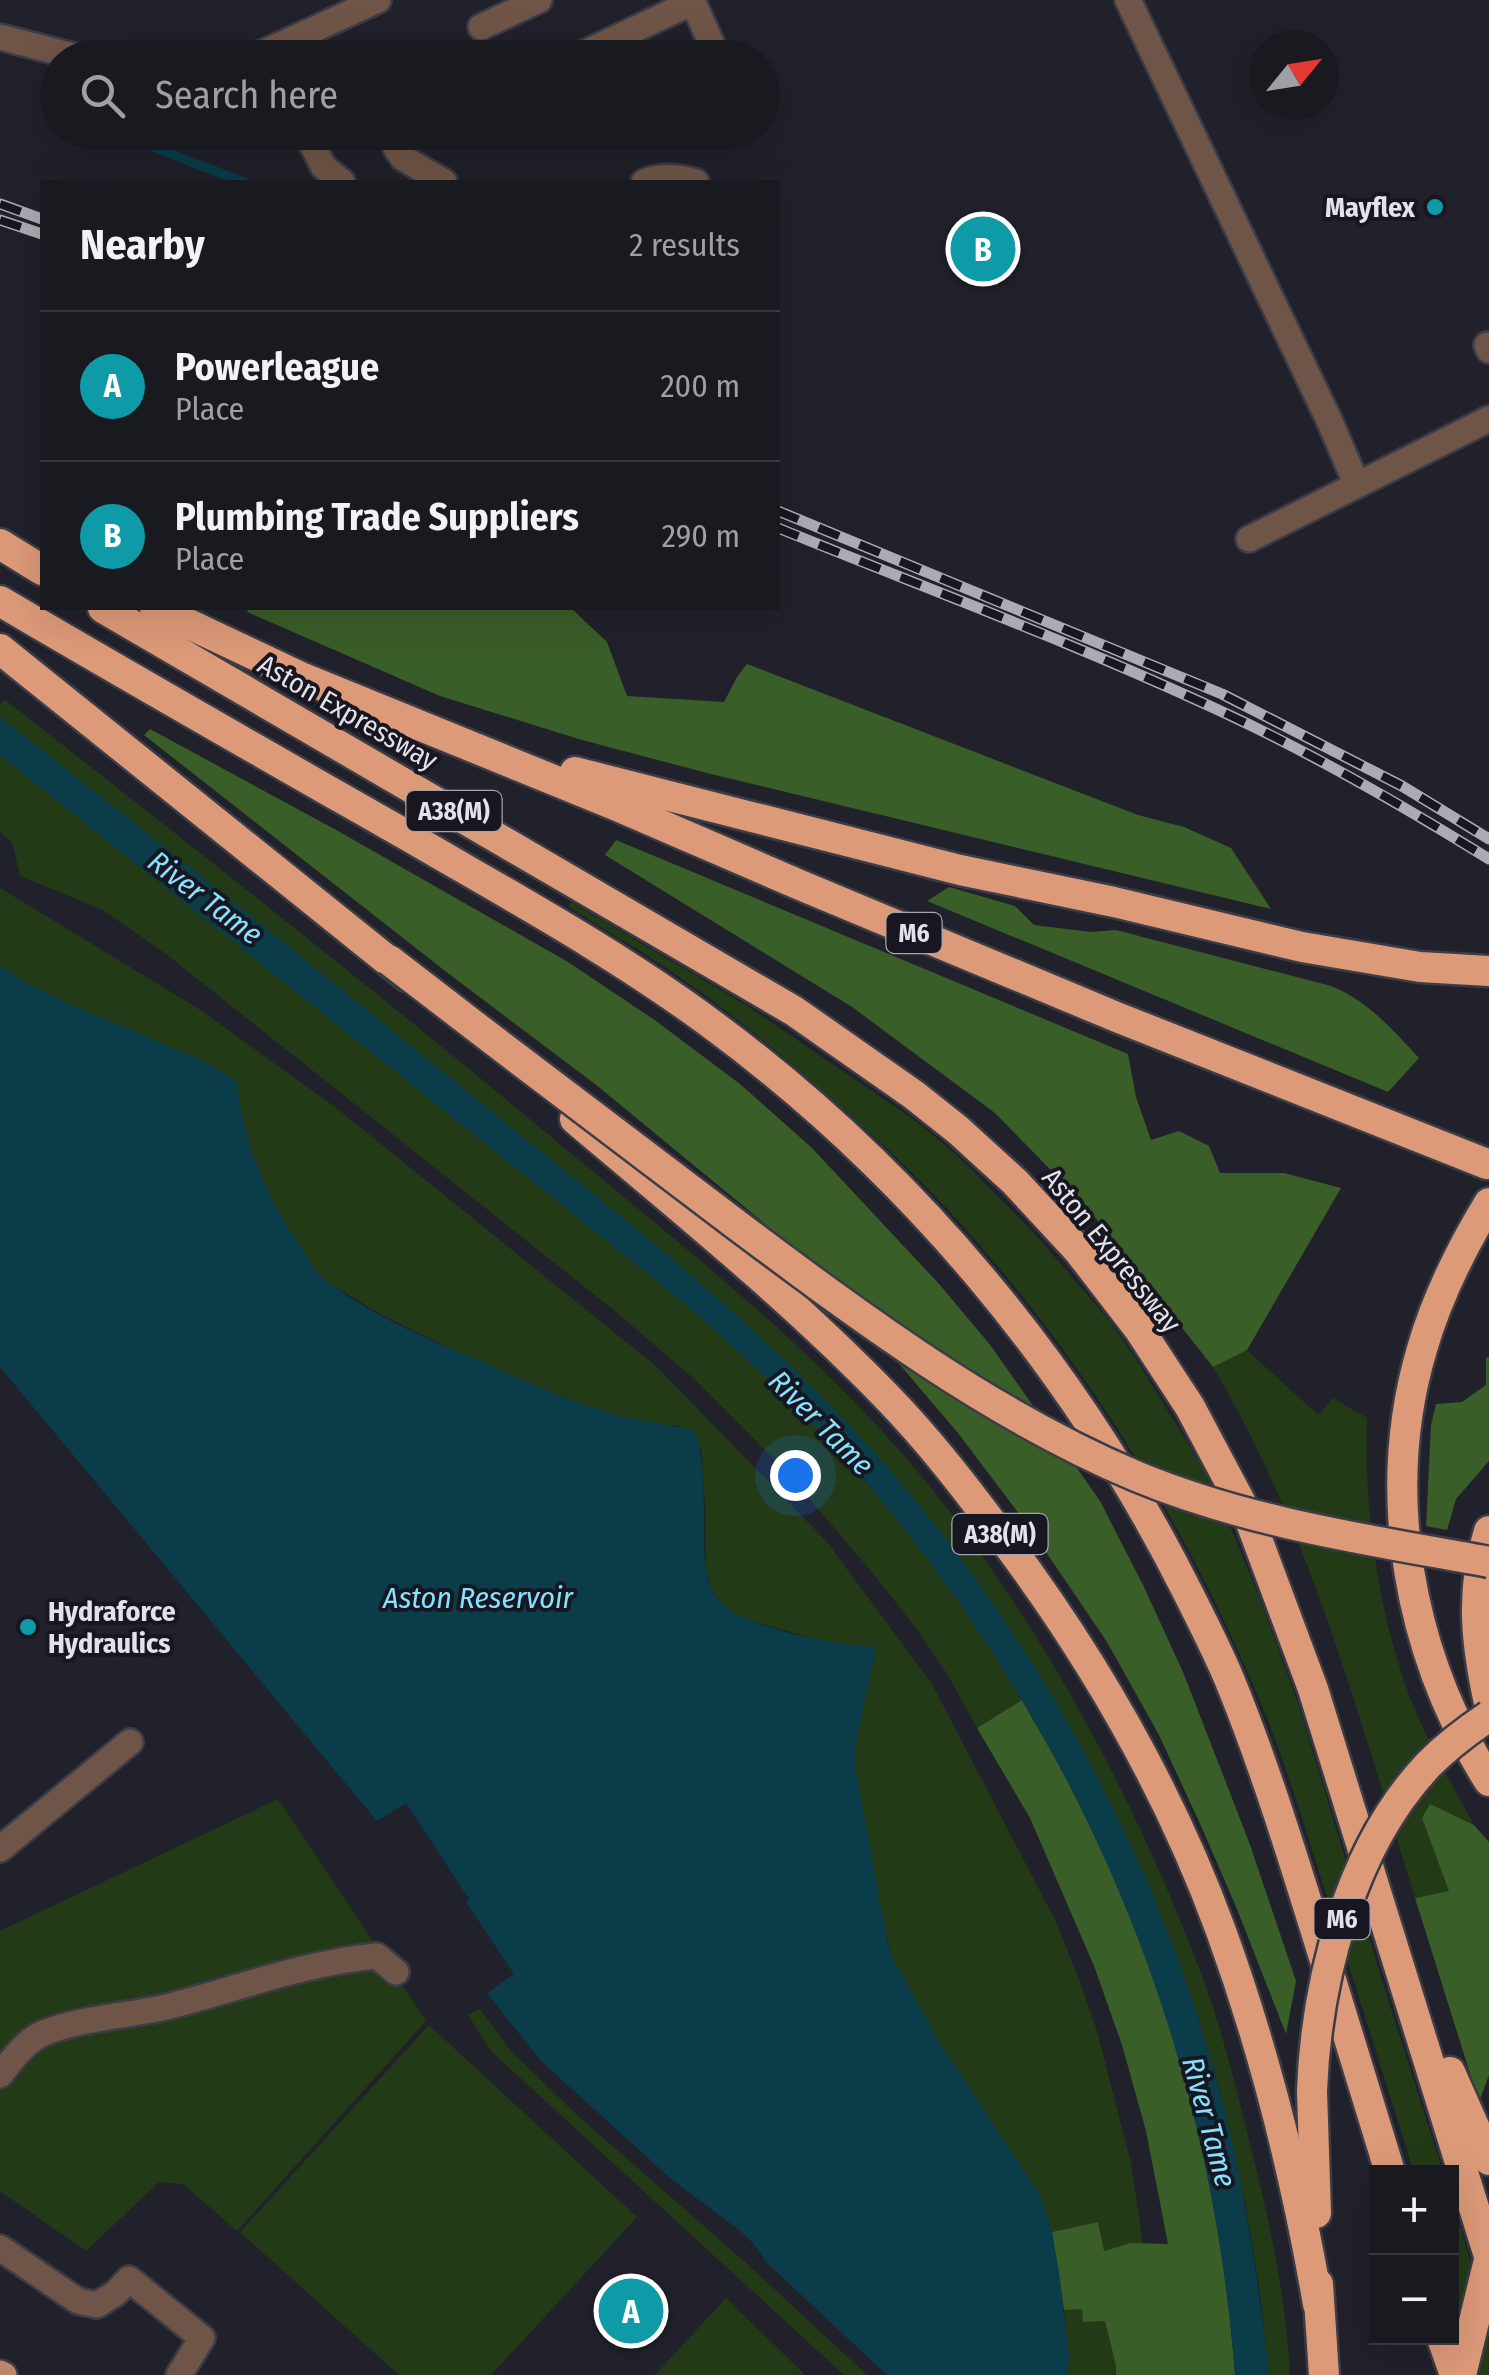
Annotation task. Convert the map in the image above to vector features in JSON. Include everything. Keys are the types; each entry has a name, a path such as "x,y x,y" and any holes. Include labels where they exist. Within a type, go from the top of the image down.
{"highway":[{"path":"0,536 40,554"},
{"path":"0,544 40,569"},
{"name":"A38(M)","path":"0,601 602,948 708,1021 788,1084 861,1149 975,1270 1040,1351 1105,1445 1163,1543 1229,1679 1294,1861 1388,2165"},
{"name":"Aston Expressway","path":"106,610 851,1048 958,1130 1015,1182 1078,1250 1139,1329 1190,1408 1250,1520 1312,1690 1489,2258"},
{"name":"M6","path":"159,610 303,678 1064,995 1487,1164"},
{"name":"A38(M)","path":"0,649 389,960 866,1322 1010,1413 1122,1469 1212,1504 1300,1527 1489,1562"},
{"name":"M6","path":"461,742 960,870 1302,947 1420,966 1489,971"},
{"name":"A38(M)","path":"389,960 740,1259 850,1361 960,1480 1044,1592 1128,1731 1196,1869 1220,1930 1263,2060 1292,2166 1318,2304"},
{"path":"1489,1204 1452,1271 1421,1352 1405,1434 1404,1492 1408,1561 1421,1629 1457,1727 1489,1782"},
{"path":"1489,1532 1476,1595 1476,1631 1489,1703"},
{"name":"M6","path":"1324,2375 1312,2092 1317,2023 1331,1956 1365,1864 1397,1806 1428,1766 1489,1716"},
{"name":"A38(M)","path":"1377,1894 1489,2160"},
{"path":"1458,2375 1489,2258"},
{"path":"1445,2345 1458,2375"}],"lane":[{"path":"297,40 378,0"},
{"path":"481,27 539,0"},
{"path":"1128,0 1357,485"},
{"path":"611,40 692,1 710,40"},
{"path":"0,37 40,47"},
{"path":"315,150 323,166 340,180"},
{"path":"397,150 403,158 441,180"},
{"path":"649,180 678,177 689,180"},
{"path":"1249,539 1489,419"},
{"path":"0,1849 130,1742"},
{"path":"0,2075 42,2033 172,2006 338,1960 377,1956 396,1972"},
{"path":"0,2248 78,2301 98,2305 129,2279 202,2338 179,2375"}],"green space":[{"path":"573,610 607,642 627,696 724,702 747,664 1231,848 1271,909 582,740 440,696 247,612"},
{"path":"4,699 355,976 727,1283 845,1392 933,1490 980,1553 1068,1690 1107,1761 1174,1907 1217,2020 1258,2176 1281,2289 1290,2375 1269,2375 1246,2207 1219,2088 1199,2020 1150,1889 1061,1710 942,1535 680,1266 0,717"},
{"path":"150,729 568,962 656,1021 740,1084 812,1148 940,1285 991,1346 1100,1501 1143,1585 1183,1672 1249,1842 1296,1981 1286,2034 1202,1828 1159,1735 1107,1642 1029,1527 958,1433 815,1265 595,1084 144,735"},
{"path":"0,755 609,1241 761,1370 815,1425 911,1538 969,1617 1022,1700 977,1728 949,1677 880,1582 788,1473 694,1379 615,1311 166,954 103,910 20,876 12,842 0,832"},
{"path":"616,840 1128,1054 1136,1097 1151,1140 1179,1131 1209,1146 1220,1173 1284,1173 1341,1188 1247,1350 1213,1367 1086,1206 995,1113 852,1007 605,855"},
{"path":"949,887 1015,906 1034,925 1091,932 1116,930 1331,986 1368,1008 1419,1058 1388,1092 927,901"},
{"path":"0,888 199,1009 335,1107 657,1367 827,1542 932,1684 1056,1922 1097,2031 1131,2163 1143,2244 1131,2243 1103,2252 1098,2222 1052,2232 1039,2193 939,2042 891,1955 856,1772 856,1742 876,1648 808,1637 748,1620 725,1608 712,1590 706,1571 701,1448 680,1426 628,1418 552,1393 402,1325 323,1278 288,1231 264,1184 246,1133 237,1081 197,1058 29,985 0,966"},
{"path":"571,902 746,1005 916,1121 958,1156 1034,1233 1109,1320 1211,1481 1259,1596 1299,1706 1441,2165 1412,2165 1267,1719 1187,1547 1102,1406 1005,1275 894,1155 735,1018 662,965 569,907"},
{"path":"1247,1350 1318,1415 1333,1398 1367,1418 1371,1523 1389,1628 1416,1712 1474,1825 1431,1805 1450,1891 1415,1898 1352,1693 1305,1559 1278,1493 1213,1367"},
{"path":"1489,1357 1489,1461 1456,1499 1447,1530 1426,1526 1431,1425 1436,1404 1462,1402 1486,1385"},
{"path":"1022,1700 1078,1799 1110,1867 1163,2008 1185,2080 1217,2226 1235,2375 1116,2375 1105,2321 1083,2322 1082,2309 1064,2310 1052,2232 1098,2222 1104,2251 1131,2243 1168,2244 1146,2131 1094,1966 1030,1818 977,1728"},
{"path":"278,1799 426,2021 237,2231 183,2184 159,2182 86,2251 0,2191 0,1931"},
{"path":"1430,1804 1474,1825 1489,1842 1489,2075 1479,2102 1415,1898 1449,1891 1422,1818"},
{"path":"480,2009 510,2050 577,2115 867,2375 844,2375 492,2052 468,2015"},
{"path":"429,2025 637,2217 491,2375 399,2375 240,2232"},
{"path":"1459,2222 1489,2325 1489,2375 1477,2375 1459,2315"},
{"path":"726,2298 805,2375 655,2375"},
{"path":"1082,2308 1105,2320 1116,2375 1067,2375 1064,2310"}],"water":[{"name":"River Tame","path":"0,717 298,954 706,1288 836,1411 901,1482 961,1559 1018,1640 1069,1725 1156,1902 1190,1994 1227,2122 1249,2229 1269,2375 1235,2375 1221,2253 1198,2133 1165,2017 1124,1904 1074,1794 1015,1688 947,1586 872,1489 751,1364 673,1294 0,755"},
{"name":"Aston Reservoir","path":"0,966 29,985 197,1058 237,1081 251,1148 268,1190 315,1269 340,1291 414,1332 563,1397 620,1416 694,1430 702,1464 707,1574 715,1595 727,1608 776,1629 820,1640 876,1647 856,1742 856,1772 887,1940 891,1955 939,2042 1039,2193 1052,2232 1059,2272 1069,2355 1067,2375 887,2375 767,2263 739,2230 671,2179 540,2060 487,1993 514,1974 406,1803 377,1821 0,1367"}],"waterway":[{"path":"161,150 239,180"}],"railway":[{"path":"0,204 40,218"},
{"path":"0,220 40,233"},
{"path":"780,512 1222,694 1402,786 1489,839"},
{"path":"780,529 1061,642 1229,715 1361,783 1489,859"}],"place":[{"name":"Mayflex","path":"1435,207"},
{"name":"Plumbing Trade Suppliers","path":"983,249"},
{"name":"Hydraforce Hydraulics","path":"28,1627"},
{"name":"Powerleague","path":"631,2311"}]}
